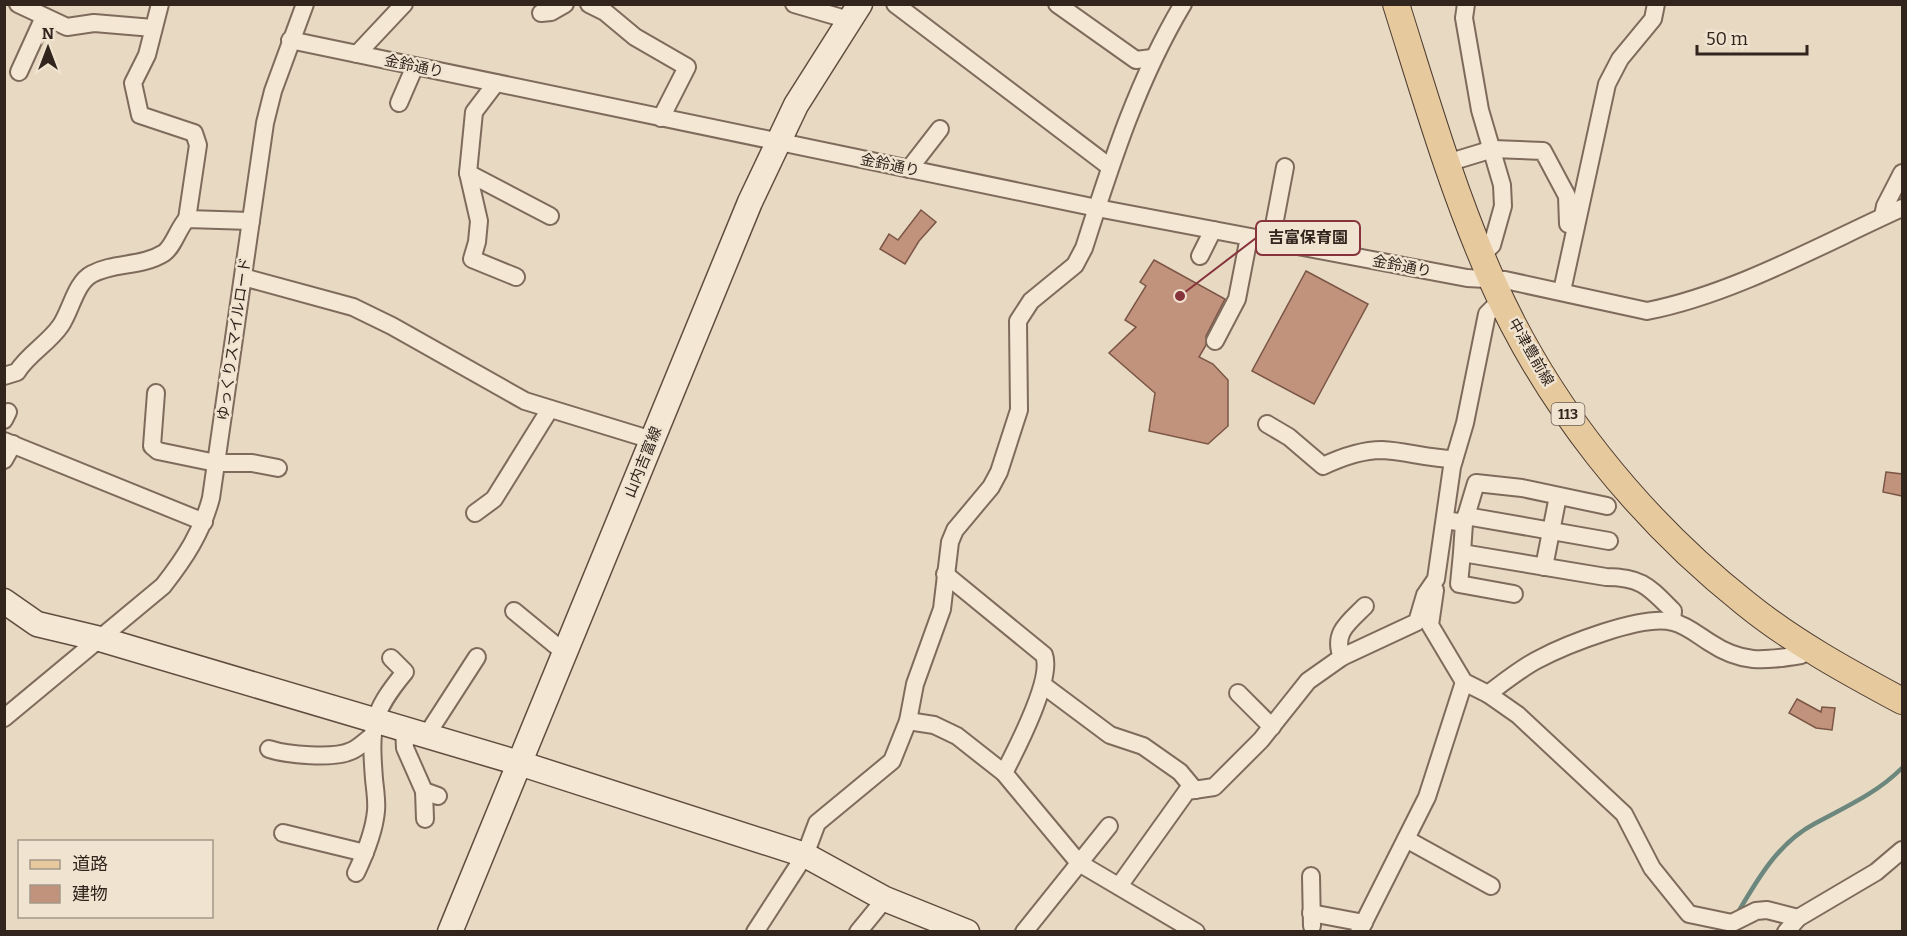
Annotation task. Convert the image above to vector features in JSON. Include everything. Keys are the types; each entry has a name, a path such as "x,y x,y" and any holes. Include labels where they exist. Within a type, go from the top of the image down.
{"main road":[{"name":"中津豊前線","path":"1396,4 1447,163 1481,256 1496,290 1574,422 1612,473 1697,561 1746,604 1804,645 1902,701"}],"street":[{"path":"18,4 67,27 94,23 153,28"},
{"path":"4,376 17,372 23,362 52,337 84,282 92,274 135,264 165,253 187,219 198,145 194,134 140,115 133,83 147,55 160,4"},
{"name":"ゆっくりスマイルロード","path":"7,713 163,586 182,562 204,522 216,463 265,123 290,40 305,4"},
{"path":"357,54 404,4"},
{"path":"541,13 551,12 565,4"},
{"path":"589,4 608,8 635,37 687,67 661,117"},
{"path":"794,4 855,12"},
{"path":"1057,4 1136,60 1152,58"},
{"path":"755,932 805,855 817,823 892,761 908,721 915,684 942,609 945,574 955,530 991,487 999,472 1017,418 1019,410 1018,321 1031,301 1074,265 1084,248 1110,167 1152,58 1183,4"},
{"path":"1466,4 1464,18 1480,110 1502,185 1503,206 1492,245 1481,256"},
{"path":"1562,291 1607,84 1620,59 1653,19 1656,4"},
{"path":"896,5 1110,167"},
{"name":"山内吉富線","path":"450,932 750,202 796,105 855,12"},
{"path":"18,72 44,17"},
{"name":"金鈴通り","path":"290,40 1097,208 1467,278 1496,290 1562,291 1647,311 1667,307 1767,271 1902,208"},
{"path":"399,102 416,66"},
{"path":"496,83 474,112 468,173 479,221 472,260 516,277"},
{"path":"909,169 940,129"},
{"path":"1447,163 1493,149 1543,151 1567,196 1568,224 1576,225"},
{"path":"1271,241 1285,167"},
{"path":"468,173 550,216"},
{"path":"1883,216 1885,206 1902,173"},
{"path":"187,219 251,221"},
{"path":"1200,256 1213,230"},
{"path":"1215,341 1238,299 1249,237"},
{"path":"243,277 353,307 392,326 525,402 652,440"},
{"path":"1496,290 1487,314 1465,423 1454,459 1430,625 1464,682 1488,694 1518,715 1624,814 1652,868 1689,914 1732,923 1756,911 1767,910 1798,918"},
{"path":"156,393 152,446 158,451 216,463 252,463 278,468"},
{"path":"475,513 494,499 550,409"},
{"path":"1267,424 1289,436 1323,466 1345,456 1384,450 1431,459 1454,459"},
{"path":"4,460 9,442 204,522"},
{"path":"1514,594 1459,584 1465,520 1476,483 1607,506"},
{"path":"1544,567 1558,496"},
{"path":"1445,520 1465,520 1551,531 1609,541"},
{"path":"1462,553 1606,577 1630,577 1647,584 1673,611 1672,621"},
{"path":"945,574 1044,654 1048,664 1043,685 1005,772"},
{"path":"1119,886 1187,791 1214,787 1272,727 1308,681 1342,657 1417,622 1425,595 1436,579"},
{"path":"4,600 37,624 100,639 373,728 415,732 519,763 805,855 885,899 967,932"},
{"path":"1342,657 1337,645 1341,631 1365,606"},
{"path":"514,611 565,653"},
{"path":"1488,694 1536,660 1560,649 1596,635 1643,623 1672,621 1726,653 1749,660 1801,655 1804,645"},
{"path":"425,819 431,794 405,748 415,732 477,657"},
{"path":"269,749 282,753 342,754 353,751 373,728 386,696 405,672 391,658"},
{"path":"1311,876 1312,920 1362,927 1438,768 1464,682"},
{"path":"1043,685 1110,735 1143,746 1180,772 1195,790"},
{"path":"1239,693 1272,727"},
{"path":"908,721 934,725 957,736 1005,772 1079,862 1196,932"},
{"path":"356,873 365,853 376,810 373,728"},
{"path":"1024,932 1109,826"},
{"path":"283,833 365,853"},
{"path":"1406,839 1491,886"},
{"path":"1786,932 1798,918 1876,872 1902,850"},
{"path":"858,932 885,899"}],"building":[{"path":"921,210 936,222 919,241 905,264 880,249 889,234 898,240"},
{"path":"1154,260 1225,299 1206,336 1206,345 1199,357 1213,364 1228,380 1228,426 1208,444 1149,431 1155,393 1109,353 1136,327 1125,320 1146,286 1140,282"},
{"path":"1306,271 1368,304 1314,404 1252,371"},
{"path":"1886,472 1902,474 1902,496 1883,492"},
{"path":"1797,699 1821,712 1822,707 1835,708 1832,730 1816,728 1789,713"}],"waterway":[{"path":"1737,914 1770,863 1790,841 1814,824 1871,793 1902,768"}],"place":[{"name":"吉富保育園","path":"1180,296"}]}
